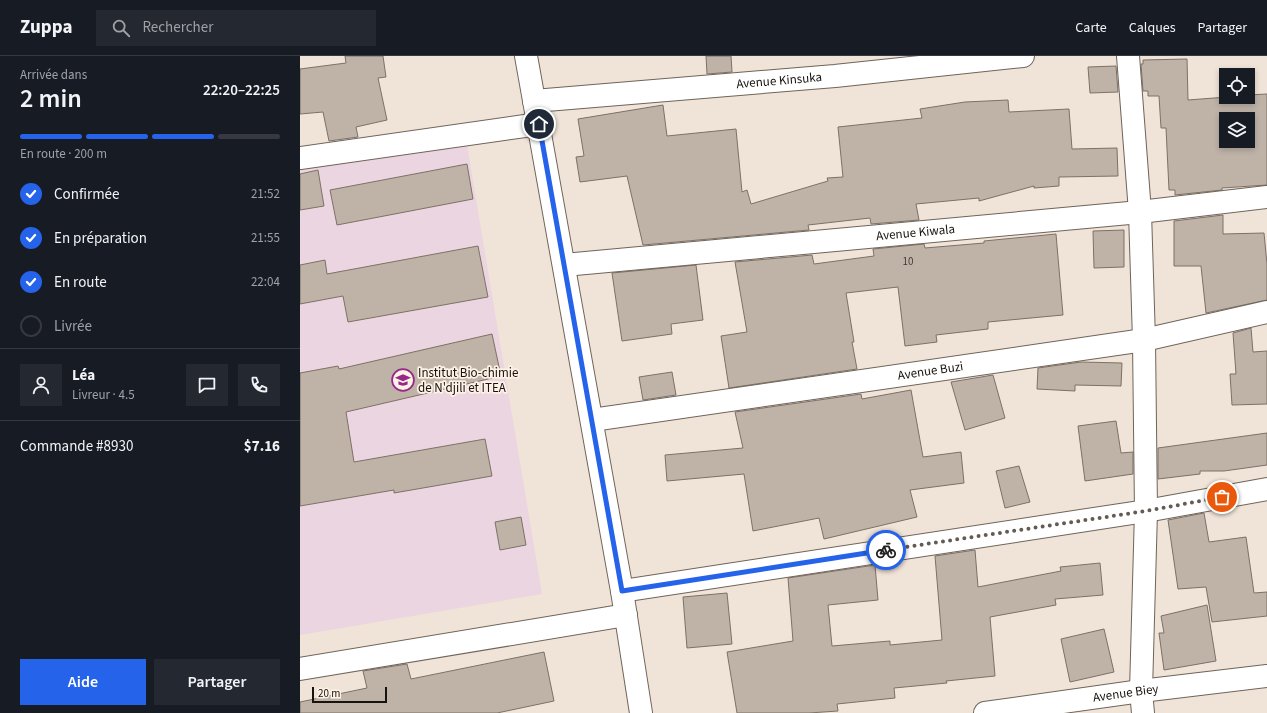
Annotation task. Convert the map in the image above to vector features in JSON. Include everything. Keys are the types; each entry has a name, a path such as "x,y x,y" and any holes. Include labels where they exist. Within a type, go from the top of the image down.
{"street":[{"path":"526,56 622,591 641,713"},
{"name":"Avenue Kinsuka","path":"534,101 835,76 1023,56"},
{"path":"1128,56 1140,212 1144,340 1146,511 1141,691 1143,713"},
{"path":"300,158 539,124"},
{"name":"Avenue Kiwala","path":"564,265 1140,212 1267,197"},
{"name":"Avenue Buzi","path":"592,420 1144,340 1267,312"},
{"path":"622,591 1146,511 1267,489"},
{"path":"300,669 626,615"},
{"name":"Avenue Biey","path":"985,713 1141,691 1267,676"}],"shaded area":[{"name":"Institut Bio-chimie de N'djili et ITEA","path":"466,139 542,594 300,635 300,167"}],"building":[{"path":"345,56 383,56 386,77 378,78 387,120 356,127 358,137 329,141 323,112 300,114 300,69 346,63"},
{"path":"706,56 731,56 732,72 707,74"},
{"path":"1187,59 1188,100 1219,98 1219,104 1255,104 1255,95 1267,94 1267,185 1222,188 1222,190 1175,195 1175,190 1169,190 1166,128 1161,128 1159,96 1148,96 1148,91 1143,91 1141,64 1143,64 1143,60"},
{"path":"1116,66 1118,92 1090,93 1088,67"},
{"path":"1008,100 1009,112 1069,109 1072,149 1117,148 1118,176 1059,177 1059,186 1034,188 1034,186 979,201 979,198 916,204 919,220 871,224 870,218 808,225 809,230 643,245 627,176 580,182 576,157 584,156 578,119 663,105 667,136 736,129 742,192 747,190 751,204 828,181 827,178 843,177 838,127 922,118 920,109 965,102"},
{"path":"467,164 473,199 337,225 330,190"},
{"path":"318,170 324,206 300,210 300,174"},
{"path":"1223,215 1223,234 1264,233 1267,264 1267,300 1206,313 1201,266 1174,266 1174,221"},
{"path":"1124,230 1124,267 1094,268 1093,231"},
{"path":"1056,234 1063,315 988,322 988,329 936,335 937,342 905,346 898,287 846,293 857,369 729,388 721,336 747,332 735,262 812,255 814,264 874,256 873,249 924,244 925,248 984,243 984,241"},
{"path":"478,246 488,297 348,322 343,296 300,304 300,265 325,260 327,274"},
{"path":"696,265 703,320 671,324 672,334 622,341 612,273"},
{"path":"1251,328 1253,352 1267,351 1267,404 1232,405 1230,374 1236,374 1233,333"},
{"path":"492,334 501,376 346,412 354,462 485,439 492,476 394,493 394,490 300,506 300,373 338,366 339,369"},
{"path":"1081,362 1122,363 1121,386 1075,385 1075,391 1037,389 1038,368"},
{"path":"672,372 676,395 643,400 639,377"},
{"path":"993,375 1005,418 965,430 951,382"},
{"path":"911,390 923,457 961,452 964,483 910,490 917,517 824,539 819,518 753,531 744,474 667,481 665,455 743,448 735,412 861,394 862,399"},
{"path":"1116,421 1121,453 1133,452 1133,474 1085,481 1078,426"},
{"path":"1267,433 1267,465 1224,471 1200,471 1200,474 1158,479 1158,448"},
{"path":"1019,466 1030,502 1005,508 996,471"},
{"path":"1204,513 1209,542 1246,537 1254,593 1267,592 1267,616 1212,622 1206,587 1178,589 1168,520"},
{"path":"521,517 526,545 500,550 495,522"},
{"path":"975,550 978,587 1061,571 1060,567 1100,563 1103,595 1055,599 1056,605 990,617 995,676 946,681 947,683 894,688 895,698 837,704 838,711 809,713 737,713 727,652 793,641 788,578 875,565 878,600 828,605 832,646 890,641 890,645 942,640 935,556"},
{"path":"727,593 732,644 687,648 683,597"},
{"path":"1207,605 1216,661 1164,670 1159,633 1164,633 1161,616"},
{"path":"1104,629 1114,672 1070,682 1061,639"},
{"path":"544,652 554,701 497,713 300,713 300,702 367,688 363,671 407,664 411,679"}],"way so far":[{"path":"886,550 1146,511 1222,497"}],"place":[{"name":"Institut Bio-chimie de N'djili et ITEA","path":"403,380"}],"route":[{"path":"539,124 622,591 886,550"}]}
